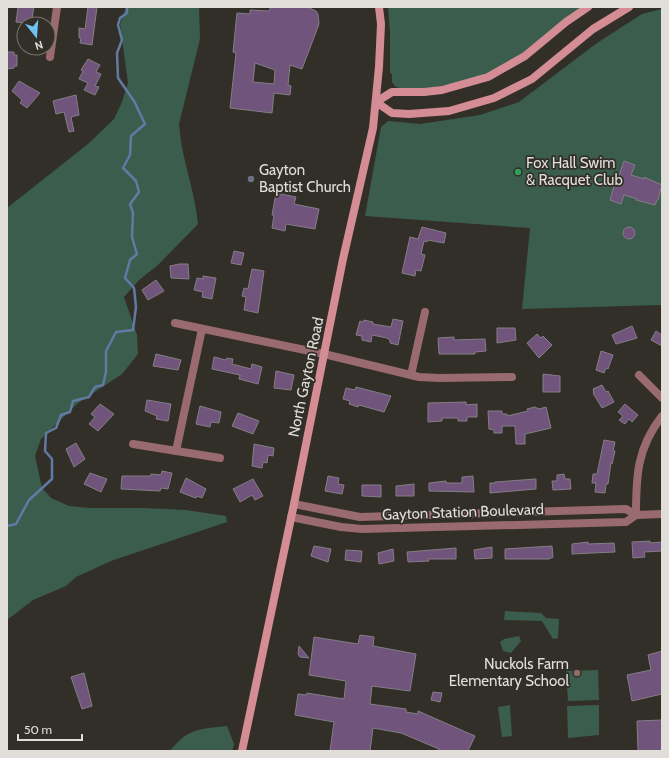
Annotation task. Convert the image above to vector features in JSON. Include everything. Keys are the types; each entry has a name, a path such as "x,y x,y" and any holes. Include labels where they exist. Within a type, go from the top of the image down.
{"street":[{"path":"50,57 57,7"},
{"name":"North Gayton Road","path":"242,751 294,504 343,259 373,128 381,24 379,7"},
{"path":"588,7 566,22 525,56 488,77 442,90 424,92 392,92 376,102 392,114 410,114 449,111 494,98 532,79 593,29 629,7"},
{"path":"411,375 425,312"},
{"path":"175,323 324,354 411,375 439,378 512,377"},
{"path":"176,450 202,329"},
{"path":"639,375 662,398"},
{"path":"636,515 636,482 642,452 650,433 662,416"},
{"path":"133,444 220,458"},
{"name":"Gayton Station Boulevard","path":"294,504 332,513 360,517 626,509 636,515"},
{"name":"Gayton Station Boulevard","path":"291,517 341,527 362,529 626,522 636,515 662,514"}],"green space":[{"path":"126,7 199,7 200,39 179,124 182,149 194,199 198,224 158,265 139,280 124,297 137,335 138,354 122,374 78,403 41,439 35,456 42,488 51,498 69,506 90,508 186,510 226,516 227,522 111,561 76,577 66,586 33,600 7,620 7,208 88,144 114,119 122,102 128,83 120,24"},
{"path":"388,7 582,7 532,48 511,62 497,69 452,84 404,89 396,87 392,82 392,74 390,73 390,33"},
{"name":"Fox Hall Swim & Racquet Club","path":"662,9 662,305 522,309 530,228 365,216 381,127 388,121 420,124 480,115 519,102 597,43 642,14"},
{"path":"505,611 541,613 546,618 559,619 558,638 553,639 542,621 504,620"},
{"path":"519,636 521,641 511,653 503,651 500,642 504,639"},
{"path":"598,670 599,700 568,701 566,671"},
{"path":"510,705 512,736 502,737 498,707"},
{"path":"599,705 599,735 568,738 567,706"},
{"path":"227,726 234,744 232,751 170,751 183,738 195,731"}],"building":[{"path":"18,7 34,7 32,16 17,16"},
{"path":"88,7 97,7 92,45 80,43 81,38 79,38 79,28 85,29"},
{"path":"271,7 307,7 316,11 318,14 319,24 302,69 290,65 288,85 291,86 290,95 274,93 272,113 230,108 236,53 233,52 237,13 250,14 250,10 269,11","holes":["255,63 275,70 274,84 253,82"]},
{"path":"7,52 14,52 14,55 17,56 17,66 7,69"},
{"path":"88,59 100,65 96,72 101,74 95,86 99,87 95,95 84,90 88,83 79,79 83,71 81,70"},
{"path":"19,81 40,93 27,108 20,103 22,100 12,91"},
{"path":"76,95 79,115 71,117 74,131 69,132 64,112 56,114 53,101"},
{"path":"624,161 635,165 631,175 644,179 644,177 662,185 655,205 624,195 621,204 610,200 617,176 619,176"},
{"path":"276,193 296,197 294,204 319,209 315,229 286,224 285,231 272,228 274,215 272,215"},
{"path":"422,227 446,233 444,243 427,240 427,242 424,241 421,254 425,255 421,271 416,270 415,276 402,273 410,237 418,239"},
{"path":"627,227 631,227 635,233 631,239 627,239 623,235 623,231"},
{"path":"234,251 244,253 241,265 231,263"},
{"path":"188,264 189,279 171,278 170,266"},
{"path":"252,269 264,271 258,313 244,310 246,297 242,296 244,288 248,289"},
{"path":"203,276 216,278 212,299 202,297 203,292 194,290 197,278 203,279"},
{"path":"156,280 164,291 148,300 142,290"},
{"path":"393,319 403,321 398,345 390,343 390,340 387,338 372,335 371,342 362,340 362,336 356,335 360,321 363,322 364,320 373,322 373,324 391,327"},
{"path":"632,326 637,338 616,344 612,335"},
{"path":"497,328 515,328 516,340 497,343"},
{"path":"656,331 662,335 662,346 651,340"},
{"path":"537,334 541,338 543,336 552,345 539,358 527,343"},
{"path":"454,337 454,340 485,339 486,351 475,352 475,354 439,354 438,338"},
{"path":"601,351 613,355 608,369 606,368 604,373 596,370"},
{"path":"156,354 181,360 178,370 153,366"},
{"path":"214,357 226,360 227,358 233,359 232,364 251,369 252,364 262,367 258,384 239,379 240,375 212,369"},
{"path":"276,371 294,375 291,390 274,388"},
{"path":"543,374 560,376 560,392 543,392"},
{"path":"602,385 606,392 608,391 614,402 602,408 593,393 593,389"},
{"path":"356,387 391,396 384,412 359,405 358,407 349,404 350,401 343,399 346,388 355,390"},
{"path":"147,400 171,404 168,421 156,419 157,416 145,411"},
{"path":"466,402 466,405 477,404 477,417 467,417 467,421 458,421 458,418 442,418 442,421 428,422 428,403"},
{"path":"100,404 114,414 98,431 89,424 95,417 91,414"},
{"path":"625,404 638,415 632,422 629,419 625,424 619,420 623,416 618,412"},
{"path":"200,406 221,412 219,423 211,422 210,427 196,424"},
{"path":"535,407 539,409 546,407 551,428 525,434 525,444 516,444 515,426 502,426 502,433 494,433 494,430 489,429 488,411 502,411 502,414 507,414 507,416 528,411 527,409"},
{"path":"238,413 259,421 253,434 232,426"},
{"path":"604,440 615,442 613,451 615,451 605,493 595,492 596,483 592,483 593,474 597,474"},
{"path":"76,443 85,459 74,467 66,449"},
{"path":"254,444 274,448 273,456 268,455 267,463 263,462 262,468 252,466"},
{"path":"162,471 172,473 168,489 161,488 160,491 121,489 122,476 151,476 151,474 161,475"},
{"path":"90,473 107,479 101,492 84,484"},
{"path":"564,474 565,479 570,479 571,489 553,490 552,481 557,481 557,475"},
{"path":"328,476 339,478 338,484 344,485 342,494 325,491"},
{"path":"473,476 474,492 429,491 429,483 446,481 446,483 462,483 462,477"},
{"path":"186,478 206,489 202,498 197,496 196,498 180,492"},
{"path":"253,479 263,496 255,500 252,495 240,502 233,489"},
{"path":"536,479 536,489 490,493 490,483"},
{"path":"414,484 414,496 396,496 396,486"},
{"path":"362,485 381,485 381,497 362,496"},
{"path":"650,541 650,543 662,542 662,551 644,552 645,557 633,558 632,542"},
{"path":"588,542 588,544 614,543 615,552 572,554 572,544"},
{"path":"314,546 331,549 328,562 311,556"},
{"path":"552,546 553,557 549,559 505,559 505,549"},
{"path":"492,547 492,558 475,559 474,550"},
{"path":"456,548 456,559 428,559 429,561 408,562 407,552"},
{"path":"393,549 394,561 379,564 378,553"},
{"path":"346,550 362,551 361,562 345,560"},
{"path":"360,635 374,637 373,646 416,654 410,691 372,686 370,704 406,709 406,712 418,714 418,711 475,736 468,751 438,751 439,749 401,733 373,728 370,751 330,751 334,722 295,715 298,694 306,695 307,693 344,699 346,681 309,675 314,637 358,644"},
{"path":"299,646 309,658 300,657 298,654"},
{"path":"662,651 662,694 632,701 627,675 651,670 648,655"},
{"path":"84,673 92,706 82,709 71,677"},
{"path":"433,692 442,693 440,702 431,700"},
{"path":"662,720 662,751 638,751 637,721"}],"waterway":[{"path":"7,526 16,524 29,500 52,479 52,459 45,451 46,433 56,428 61,415 70,412 73,401 89,397 95,387 103,385 106,372 106,351 116,332 133,330 136,307 134,288 125,278 130,260 137,254 132,237 133,213 130,204 139,192 136,181 123,168 130,155 131,136 145,124 134,101 118,78 117,53 122,40 118,25 120,18 127,13 127,7"}],"place":[{"name":"Fox Hall Swim & Racquet Club","path":"518,172"},
{"name":"Gayton Baptist Church","path":"251,179"},
{"name":"Nuckols Farm Elementary School","path":"577,673"}]}
